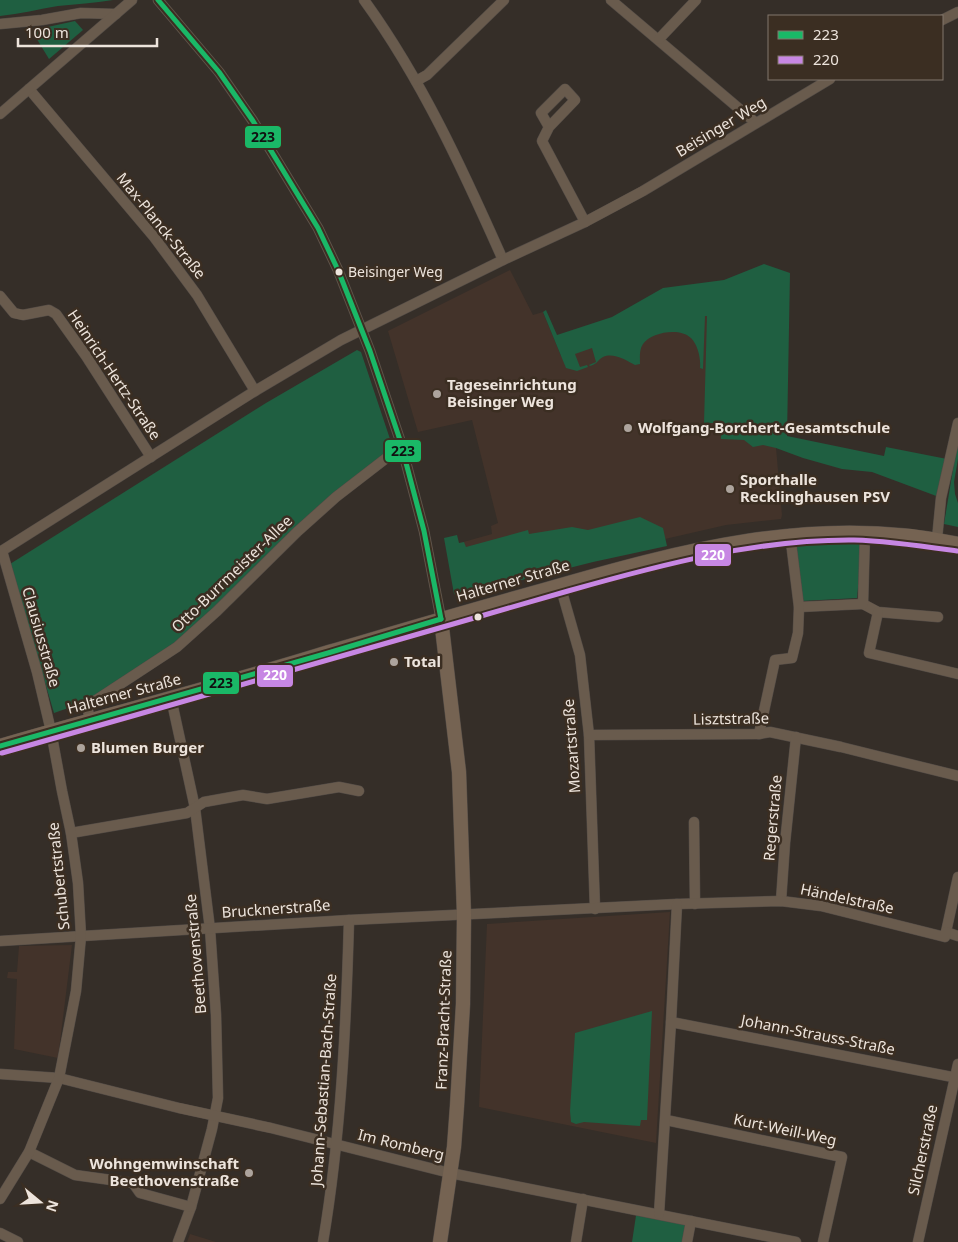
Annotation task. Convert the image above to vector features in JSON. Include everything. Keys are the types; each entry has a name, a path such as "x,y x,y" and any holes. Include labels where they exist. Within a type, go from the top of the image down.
{"main road":[{"name":"Halterner Straße","path":"0,746 560,585 723,544 790,534 864,532 912,535 958,544"},
{"name":"Franz-Bracht-Straße","path":"440,1242 454,1147 460,1050 464,915 459,772 441,619"}],"street":[{"path":"0,114 132,0"},
{"path":"158,0 219,72 253,120 318,228 338,270 380,378 402,446 424,531 441,619"},
{"path":"364,0 416,81 460,163 503,260"},
{"path":"416,81 427,75 504,0"},
{"path":"611,0 659,39 756,124"},
{"path":"659,39 696,0"},
{"path":"943,20 958,12"},
{"path":"0,24 42,20 81,13 116,14"},
{"name":"Beisinger Weg","path":"1,552 255,391 362,330 503,260 585,222 643,191 828,80"},
{"name":"Max-Planck-Straße","path":"30,89 154,237 192,288 255,391"},
{"path":"548,127 542,141 585,222"},
{"name":"Heinrich-Hertz-Straße","path":"0,296 14,313 23,315 49,310 56,314 86,356 151,457"},
{"path":"937,539 941,498 958,423"},
{"name":"Otto-Burrmeister-Allee","path":"90,720 87,706 177,646 216,612 310,520 336,497 402,446"},
{"path":"863,604 864,532"},
{"path":"759,734 775,660 792,658 798,633 799,607 790,534"},
{"name":"Clausiusstraße","path":"1,552 51,731"},
{"name":"Mozartstraße","path":"560,585 580,655 589,735 595,908"},
{"path":"799,607 863,604 878,612 938,617"},
{"path":"878,612 869,652 958,674"},
{"name":"Beethovenstraße","path":"171,698 195,808 210,929 216,1015 218,1098 216,1116 191,1207 178,1242"},
{"name":"Schubertstraße","path":"0,1199 29,1152 58,1078 76,991 81,936 78,883 71,833 60,785 51,731"},
{"name":"Lisztstraße","path":"589,735 759,734 770,732 958,776"},
{"name":"Regerstraße","path":"781,901 796,738"},
{"path":"71,833 187,813 204,802 243,795 268,800 339,787 359,791"},
{"path":"694,822 695,904"},
{"path":"946,932 958,877"},
{"name":"Händelstraße","path":"464,915 677,904 781,901 820,906 945,937 946,932 958,936"},
{"path":"659,1214 672,1022 677,904"},
{"name":"Brucknerstraße","path":"0,941 464,915"},
{"name":"Johann-Sebastian-Bach-Straße","path":"323,1242 337,1144 346,1025 348,920"},
{"name":"Johann-Strauss-Straße","path":"672,1022 956,1078"},
{"name":"Silcherstraße","path":"918,1242 958,1064"},
{"name":"Im Romberg","path":"0,1074 58,1078 337,1144 450,1173 796,1242"},
{"name":"Kurt-Weill-Weg","path":"666,1120 842,1158 823,1242"},
{"path":"29,1152 75,1175 133,1184 140,1193 191,1207"},
{"path":"576,1242 584,1199"},
{"path":"687,1242 691,1221"},
{"path":"0,1233 18,1242"}],"shaded area":[{"name":"Wolfgang-Borchert-Gesamtschule","path":"510,270 533,315 543,312 561,356 707,310 782,436 776,448 781,519 726,525 460,586 449,546 492,534 491,526 498,523 472,420 418,432 388,331"},
{"path":"670,912 656,1143 479,1107 487,924"},
{"path":"72,945 58,1058 14,1049 17,979 7,978 8,972 17,972 19,946"},
{"path":"190,1234 216,1242 187,1242"}],"green space":[{"path":"0,0 113,0 58,6 0,16"},
{"path":"75,21 83,30 49,59 35,36 34,30"},
{"path":"764,264 790,273 787,436 884,456 886,447 947,459 939,497 872,472 842,469 763,445 753,447 744,440 721,439 721,423 704,423 707,316 705,316 703,369 700,368 696,344 691,338 680,333 666,332 652,336 643,344 640,364 635,365 611,355 603,357 595,364 590,366 596,362 592,348 575,354 580,367 587,365 588,367 577,371 566,368 543,312 546,310 557,335 612,317 663,288 724,280"},
{"path":"357,350 361,352 393,448 178,641 91,700 54,713 10,564 266,403"},
{"path":"958,439 958,459 954,482 958,503 958,527 944,524"},
{"path":"640,517 663,528 667,546 593,562 458,596 454,594 444,538 457,535 459,543 464,542 466,547 528,530 529,534 572,527 588,530"},
{"path":"854,538 862,547 857,598 802,601 795,549 797,544 803,539"},
{"path":"652,1011 647,1120 641,1120 640,1126 584,1122 576,1124 571,1122 575,1033"},
{"path":"637,1209 691,1221 687,1242 632,1242"}],"transit line":[{"name":"223","path":"158,0 219,72 253,121 318,228 338,270 370,351 400,440 424,531 441,619"},
{"name":"220","path":"2,753 568,591 709,555 781,544 854,540 957,551"},
{"name":"223","path":"0,746 441,619"}],"place":[{"name":"Beisinger Weg","path":"339,272"},
{"name":"Tageseinrichtung Beisinger Weg","path":"437,394"},
{"name":"Wolfgang-Borchert-Gesamtschule","path":"628,428"},
{"name":"Sporthalle Recklinghausen PSV","path":"730,489"},
{"name":"Total","path":"394,662"},
{"name":"Blumen Burger","path":"81,748"},
{"name":"Wohngemwinschaft Beethovenstraße","path":"249,1173"}]}
